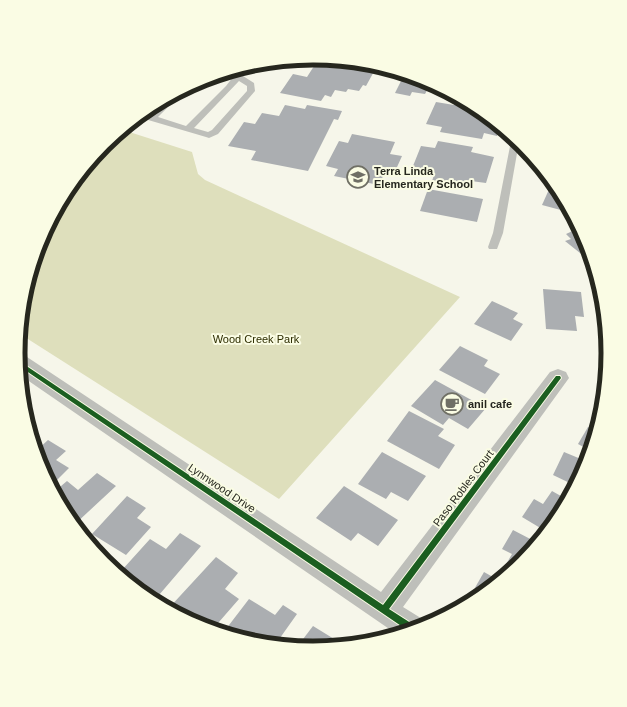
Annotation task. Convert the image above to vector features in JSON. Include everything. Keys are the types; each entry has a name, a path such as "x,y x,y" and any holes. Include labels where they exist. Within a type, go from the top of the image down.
{"street":[{"name":"Lynnwood Drive","path":"26,368 408,626"},
{"name":"Paso Robles Court","path":"384,610 558,378"}],"lane":[{"path":"148,118 188,129 209,134 215,132 251,91 251,85 238,77 188,129"},
{"path":"151,119 161,109"},
{"path":"493,246 498,233 514,145"}],"green space":[{"name":"Wood Creek Park","path":"129,132 192,152 198,174 205,180 460,297 279,499 26,338 27,316 35,279 40,261 55,226 74,193 85,178 109,149"}],"building":[{"path":"315,65 351,67 374,72 366,86 363,85 359,91 348,89 346,92 335,90 331,97 325,95 321,101 280,93 293,74 307,77"},
{"path":"402,79 428,89 425,94 412,92 410,96 395,93"},
{"path":"436,102 454,105 455,103 474,114 498,132 497,136 484,133 482,139 440,132 442,127 426,124"},
{"path":"285,105 305,109 307,105 342,111 338,120 334,119 308,171 251,160 256,151 228,146 244,122 255,124 262,113 279,116"},
{"path":"352,134 395,142 390,154 402,156 393,176 384,174 379,185 334,176 338,169 326,166 339,141 348,143"},
{"path":"438,141 473,147 471,152 494,157 486,183 471,181 469,188 432,181 434,175 411,171 421,146 435,148"},
{"path":"550,188 564,211 542,205"},
{"path":"428,189 483,199 477,222 420,211"},
{"path":"574,230 585,257 565,241 571,239 566,234"},
{"path":"543,289 581,292 584,317 575,316 577,331 546,329"},
{"path":"492,301 518,313 513,319 523,324 511,341 474,324"},
{"path":"460,346 488,360 484,366 500,374 485,394 439,370"},
{"path":"435,380 486,408 468,429 449,418 443,425 411,406"},
{"path":"409,411 444,429 438,436 455,445 439,469 387,441"},
{"path":"588,427 592,429 586,448 578,444"},
{"path":"48,440 66,451 56,460 69,468 55,482 47,464 40,447"},
{"path":"382,452 426,476 408,501 391,492 386,499 358,484"},
{"path":"564,452 582,459 571,483 553,475"},
{"path":"97,473 116,486 79,521 59,488 67,481 78,490"},
{"path":"344,486 398,520 378,546 358,533 351,541 316,518"},
{"path":"552,491 563,497 542,529 522,517 534,499 543,504"},
{"path":"127,496 146,508 137,518 151,527 126,555 92,534"},
{"path":"513,530 533,540 518,558 502,571 512,554 502,549"},
{"path":"180,533 201,546 159,595 122,570 150,539 166,549"},
{"path":"216,557 238,573 225,589 239,599 216,625 172,605"},
{"path":"484,572 494,578 474,593 472,593"},
{"path":"249,599 275,615 283,605 297,614 278,640 226,628"},
{"path":"313,626 337,641 314,642 301,641"}],"cycle path":[{"path":"26,368 408,626"},
{"path":"384,610 558,378"}],"place":[{"name":"Terra Linda Elementary School","path":"358,177"},
{"name":"anil cafe","path":"452,404"}]}
